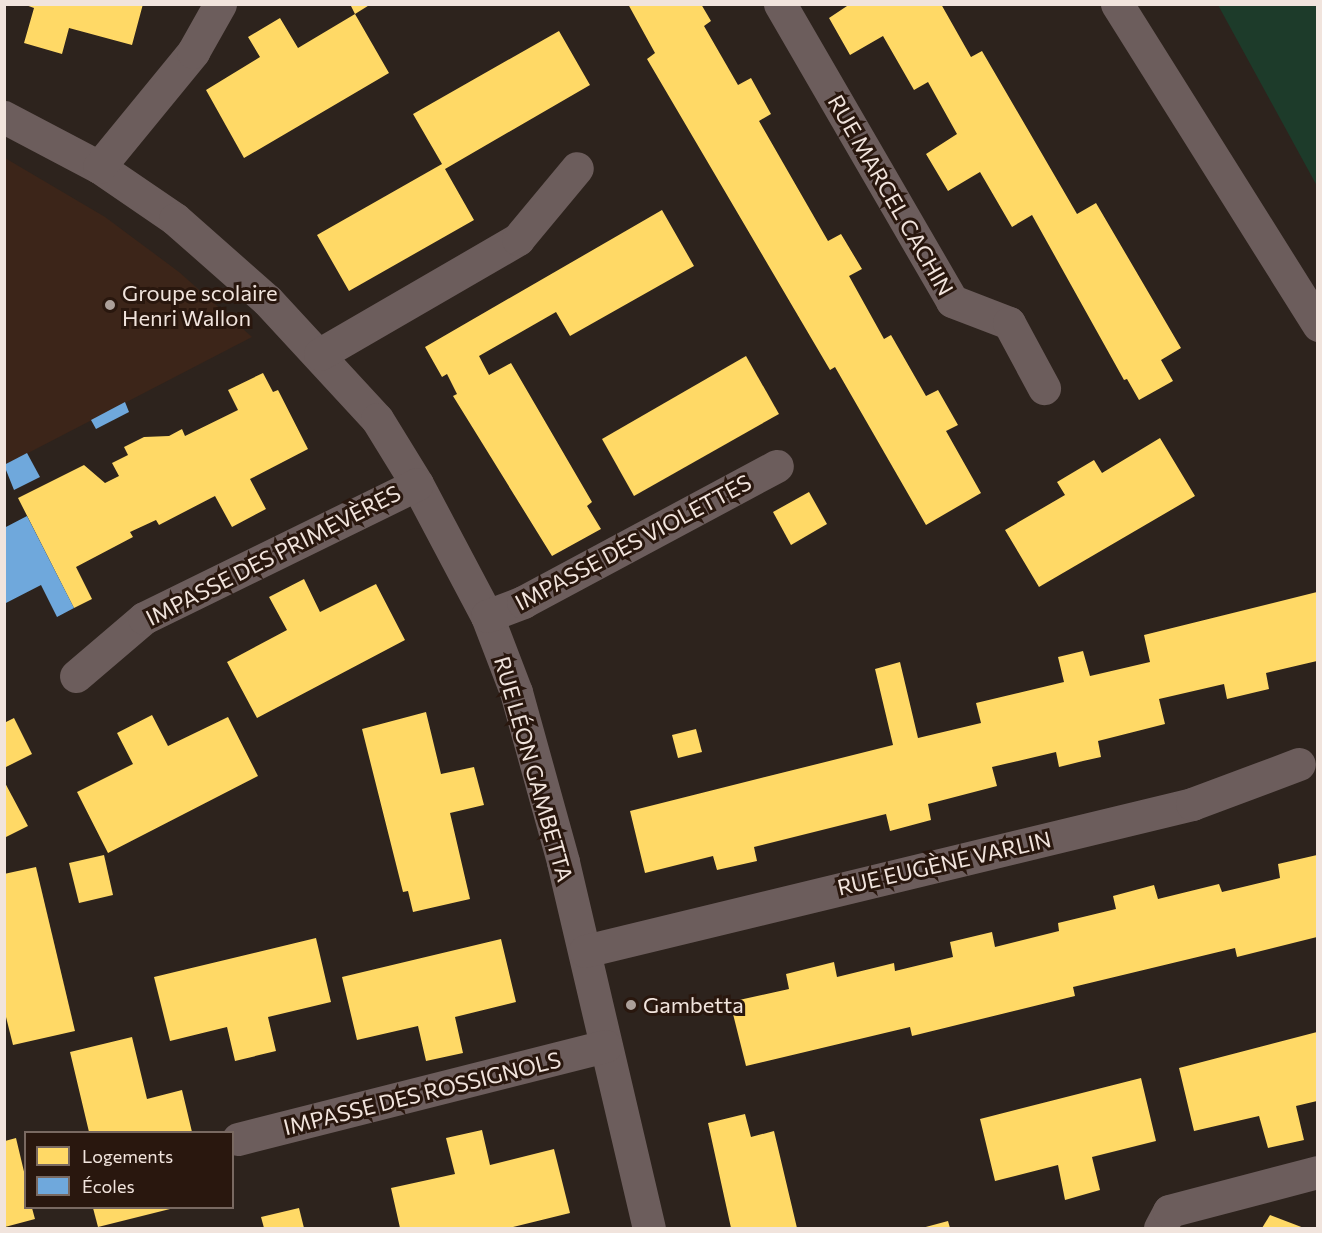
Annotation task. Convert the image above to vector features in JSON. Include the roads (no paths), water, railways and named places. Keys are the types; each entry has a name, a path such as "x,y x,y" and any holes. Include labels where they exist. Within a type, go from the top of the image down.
{"street":[{"path":"99,167 193,52 220,4"},
{"name":"RUE MARCEL CACHIN","path":"780,4 952,302 1009,324 1044,388"},
{"path":"1117,4 1317,324"},
{"name":"RUE LÉON GAMBETTA","path":"4,117 99,167 175,219 267,300 320,354 377,419 417,484 487,616 516,692 585,951 605,1046 649,1228"},
{"path":"320,354 518,239 577,168"},
{"name":"IMPASSE DES VIOLETTES","path":"487,616 523,602 777,466"},
{"name":"IMPASSE DES PRIMEVÈRES","path":"76,676 144,618 417,484"},
{"name":"RUE EUGÈNE VARLIN","path":"585,951 1192,804 1299,764"},
{"name":"IMPASSE DES ROSSIGNOLS","path":"238,1139 605,1046"},
{"path":"1160,1228 1169,1211 1317,1172"}],"place":[{"name":"Groupe scolaire Henri Wallon","path":"110,305"},
{"name":"Gambetta","path":"631,1005"}]}
